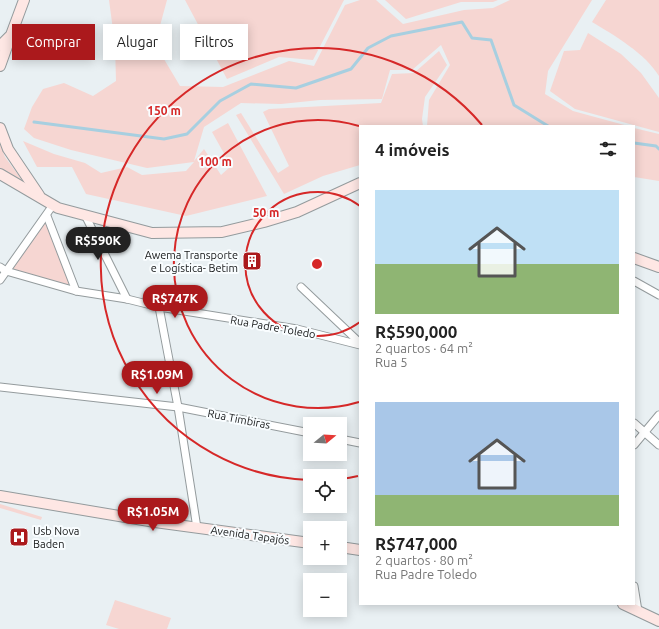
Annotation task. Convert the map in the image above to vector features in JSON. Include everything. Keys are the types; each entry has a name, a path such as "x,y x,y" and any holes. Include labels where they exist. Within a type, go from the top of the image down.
{"main road":[{"path":"0,66 24,0"},
{"path":"0,46 11,35"},
{"path":"0,128 8,149 41,198"},
{"path":"0,174 58,208 152,233 222,232 264,222 297,212 359,183"},
{"path":"635,258 659,267"},
{"name":"Avenida Tapajós","path":"0,496 197,528 303,542"},
{"path":"347,549 359,550"},
{"path":"625,605 659,621"}],"street":[{"path":"0,280 3,269 47,216 53,205"},
{"path":"85,215 127,299"},
{"path":"47,216 76,292"},
{"name":"Rua Padre Toledo","path":"3,269 76,292 127,299 159,307 296,329 359,344"},
{"path":"635,282 659,295"},
{"path":"301,287 359,343"},
{"path":"159,307 178,407 197,528"},
{"name":"Rua Timbiras","path":"0,386 178,407 303,432"},
{"path":"635,444 659,415"},
{"path":"635,424 659,445"},
{"path":"347,440 359,443"},
{"path":"635,592 638,611"}],"shaded area":[{"path":"109,0 167,0 160,24 112,24"},
{"path":"185,0 344,0 313,60 279,57 227,79 217,60 248,60 248,24 198,24"},
{"path":"360,0 376,0 403,24 464,10 493,8 510,0 592,0 548,71 545,94 573,111 624,125 427,125 429,100 450,65 441,45 412,70 390,70 382,99 320,100 281,104 241,103 204,127 194,161 204,149 221,175 231,166 212,132 228,123 267,196 186,216 86,194 72,167 37,167 23,141 54,154 85,163 101,173 127,167 142,175 186,171 194,162 147,168 71,150 34,138 24,129 32,107 43,89 64,83 93,96 116,81 115,60 165,60 180,86 223,87 289,61 314,66 345,5"},
{"path":"385,0 498,0 493,2 461,2 406,19"},
{"path":"606,0 659,0 659,76 638,53 592,22"},
{"path":"588,33 621,54 641,73 659,98 659,132 575,109 550,91 564,51 580,50"},
{"path":"439,51 447,65 425,97 422,119 423,125 359,125 359,165 323,176 284,194 236,115 241,113 278,173 289,166 263,112 269,109 381,103 392,74 414,73"},
{"path":"635,128 659,134 659,181 635,177"},
{"path":"0,143 5,157 22,180 0,168"},
{"path":"45,222 70,285 11,270"},
{"path":"0,504 42,517 41,520 0,508"},
{"path":"115,600 171,618 167,629 119,629 106,625"}],"waterway":[{"path":"34,122 164,139 187,134 220,101 251,84 296,88 351,69 368,48 391,36 462,22 472,38 491,40 514,105 546,125"},
{"path":"635,143 656,146 659,149"}],"place":[{"name":"Awema Transporte e Logística- Betim","path":"252,261"},
{"name":"Usb Nova Baden","path":"19,537"}]}
